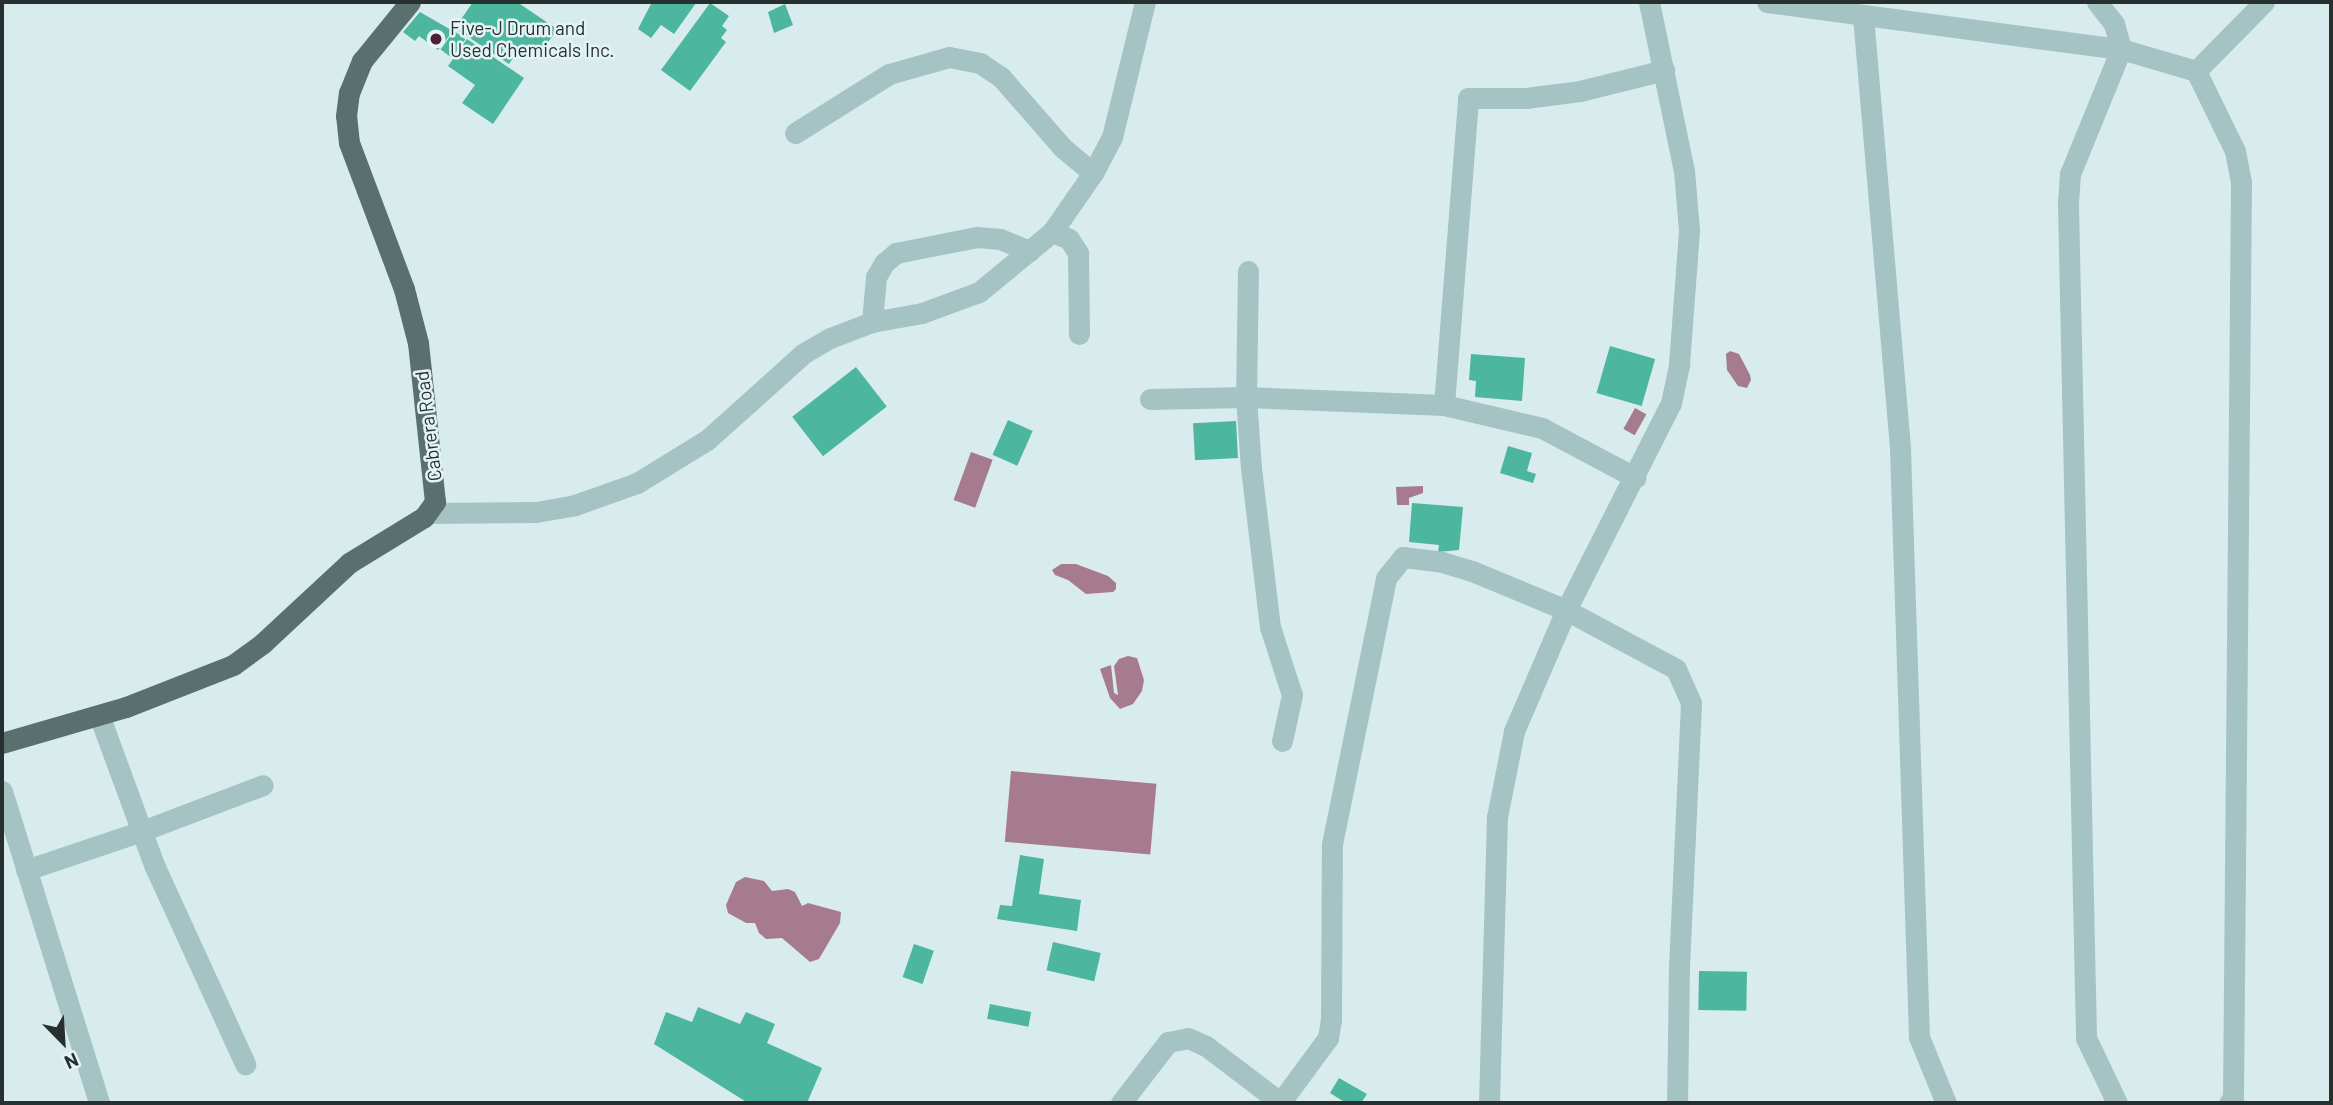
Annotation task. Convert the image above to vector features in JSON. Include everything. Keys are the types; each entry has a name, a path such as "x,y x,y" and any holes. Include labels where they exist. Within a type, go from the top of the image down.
{"main road":[{"name":"Cabrera Road","path":"410,2 362,61 349,93 346,116 349,143 404,289 418,343 436,494 428,513"},
{"path":"2,743 99,715 233,665 263,643 355,558 428,513"}],"street":[{"path":"428,513 536,512 575,505 637,483 706,440 804,353 830,338 872,323 922,313 979,292 1052,232 1093,173 1112,137 1144,2"},
{"path":"1489,1103 1497,817 1514,731 1566,610 1636,478 1671,403 1679,364 1688,243 1684,172 1649,2"},
{"path":"1767,2 2121,49 2196,71 2235,151 2241,182 2233,1098 2229,1103"},
{"path":"2097,2 2114,24 2121,49 2070,174 2068,205 2086,1038 2117,1103"},
{"path":"2196,71 2264,2"},
{"path":"1863,16 1900,449 1919,1037 1946,1103"},
{"path":"795,133 889,74 949,57 980,64 1001,77 1063,148 1093,173"},
{"path":"1444,405 1468,98 1526,98 1580,91 1664,70"},
{"path":"1052,232 1069,239 1078,253 1079,334"},
{"path":"872,323 876,277 884,263 896,253 977,237 1000,239 1030,251"},
{"path":"1248,271 1246,397 1251,468 1270,627 1292,695 1282,741"},
{"path":"1150,399 1246,397 1444,405 1542,428 1636,478"},
{"path":"1121,1103 1168,1042 1188,1038 1206,1046 1281,1103 1328,1038 1332,1020 1332,844 1387,578 1403,557 1442,562 1566,610 1676,668 1691,703 1679,966 1678,1103"},
{"path":"99,715 155,867 245,1064"},
{"path":"26,870 142,831 263,785"},
{"path":"2,791 99,1103"}],"shaded area":[{"path":"1730,351 1739,354 1750,375 1747,388 1738,386 1727,370 1726,354"},
{"path":"1635,408 1646,414 1635,435 1623,429"},
{"path":"971,452 993,460 975,508 954,500"},
{"path":"1423,486 1423,493 1409,498 1409,505 1397,505 1396,487"},
{"path":"1061,564 1076,564 1108,576 1116,583 1116,589 1113,592 1086,594 1068,580 1055,575 1052,570"},
{"path":"1128,656 1137,658 1144,680 1142,691 1133,704 1120,709 1110,698 1100,669 1111,665 1114,693 1118,695 1114,666 1119,659"},
{"path":"1011,771 1156,784 1150,854 1005,842"},
{"path":"745,877 764,881 772,891 788,889 795,892 802,906 808,903 841,912 840,923 819,959 810,962 782,938 766,939 759,933 755,923 746,923 728,913 726,905 736,882"}],"building":[{"path":"473,2 517,2 557,29 536,60 519,49 509,64 455,28"},
{"path":"652,2 696,3 674,34 661,25 651,38 638,29"},
{"path":"710,3 729,16 722,26 727,30 721,38 726,42 690,91 661,70"},
{"path":"785,4 793,25 774,33 768,12"},
{"path":"420,12 453,31 438,50 419,36 415,41 403,32"},
{"path":"454,31 465,39 452,58 440,50"},
{"path":"467,39 524,78 493,124 462,103 475,85 448,66"},
{"path":"1610,346 1655,359 1642,406 1596,393"},
{"path":"1471,354 1525,358 1522,401 1475,397 1476,381 1469,380"},
{"path":"856,367 887,406 823,456 792,417"},
{"path":"1008,420 1033,431 1017,466 993,455"},
{"path":"1236,421 1238,458 1195,460 1193,423"},
{"path":"1508,446 1532,453 1527,471 1536,474 1533,483 1500,473"},
{"path":"1412,503 1463,507 1459,550 1438,552 1439,545 1409,542"},
{"path":"1020,855 1044,859 1039,894 1081,900 1077,931 997,919 1000,905 1012,906"},
{"path":"1053,942 1101,953 1094,981 1046,970"},
{"path":"914,944 934,951 922,984 903,977"},
{"path":"1699,971 1747,972 1746,1011 1698,1010"},
{"path":"990,1004 1031,1012 1028,1027 987,1019"},
{"path":"698,1007 740,1024 746,1012 775,1024 767,1043 822,1068 807,1103 748,1103 654,1044 666,1012 692,1022"},
{"path":"1339,1078 1367,1094 1361,1103 1346,1103 1330,1093"}],"place":[{"name":"Five-J Drum and Used Chemicals Inc.","path":"436,39"}]}
